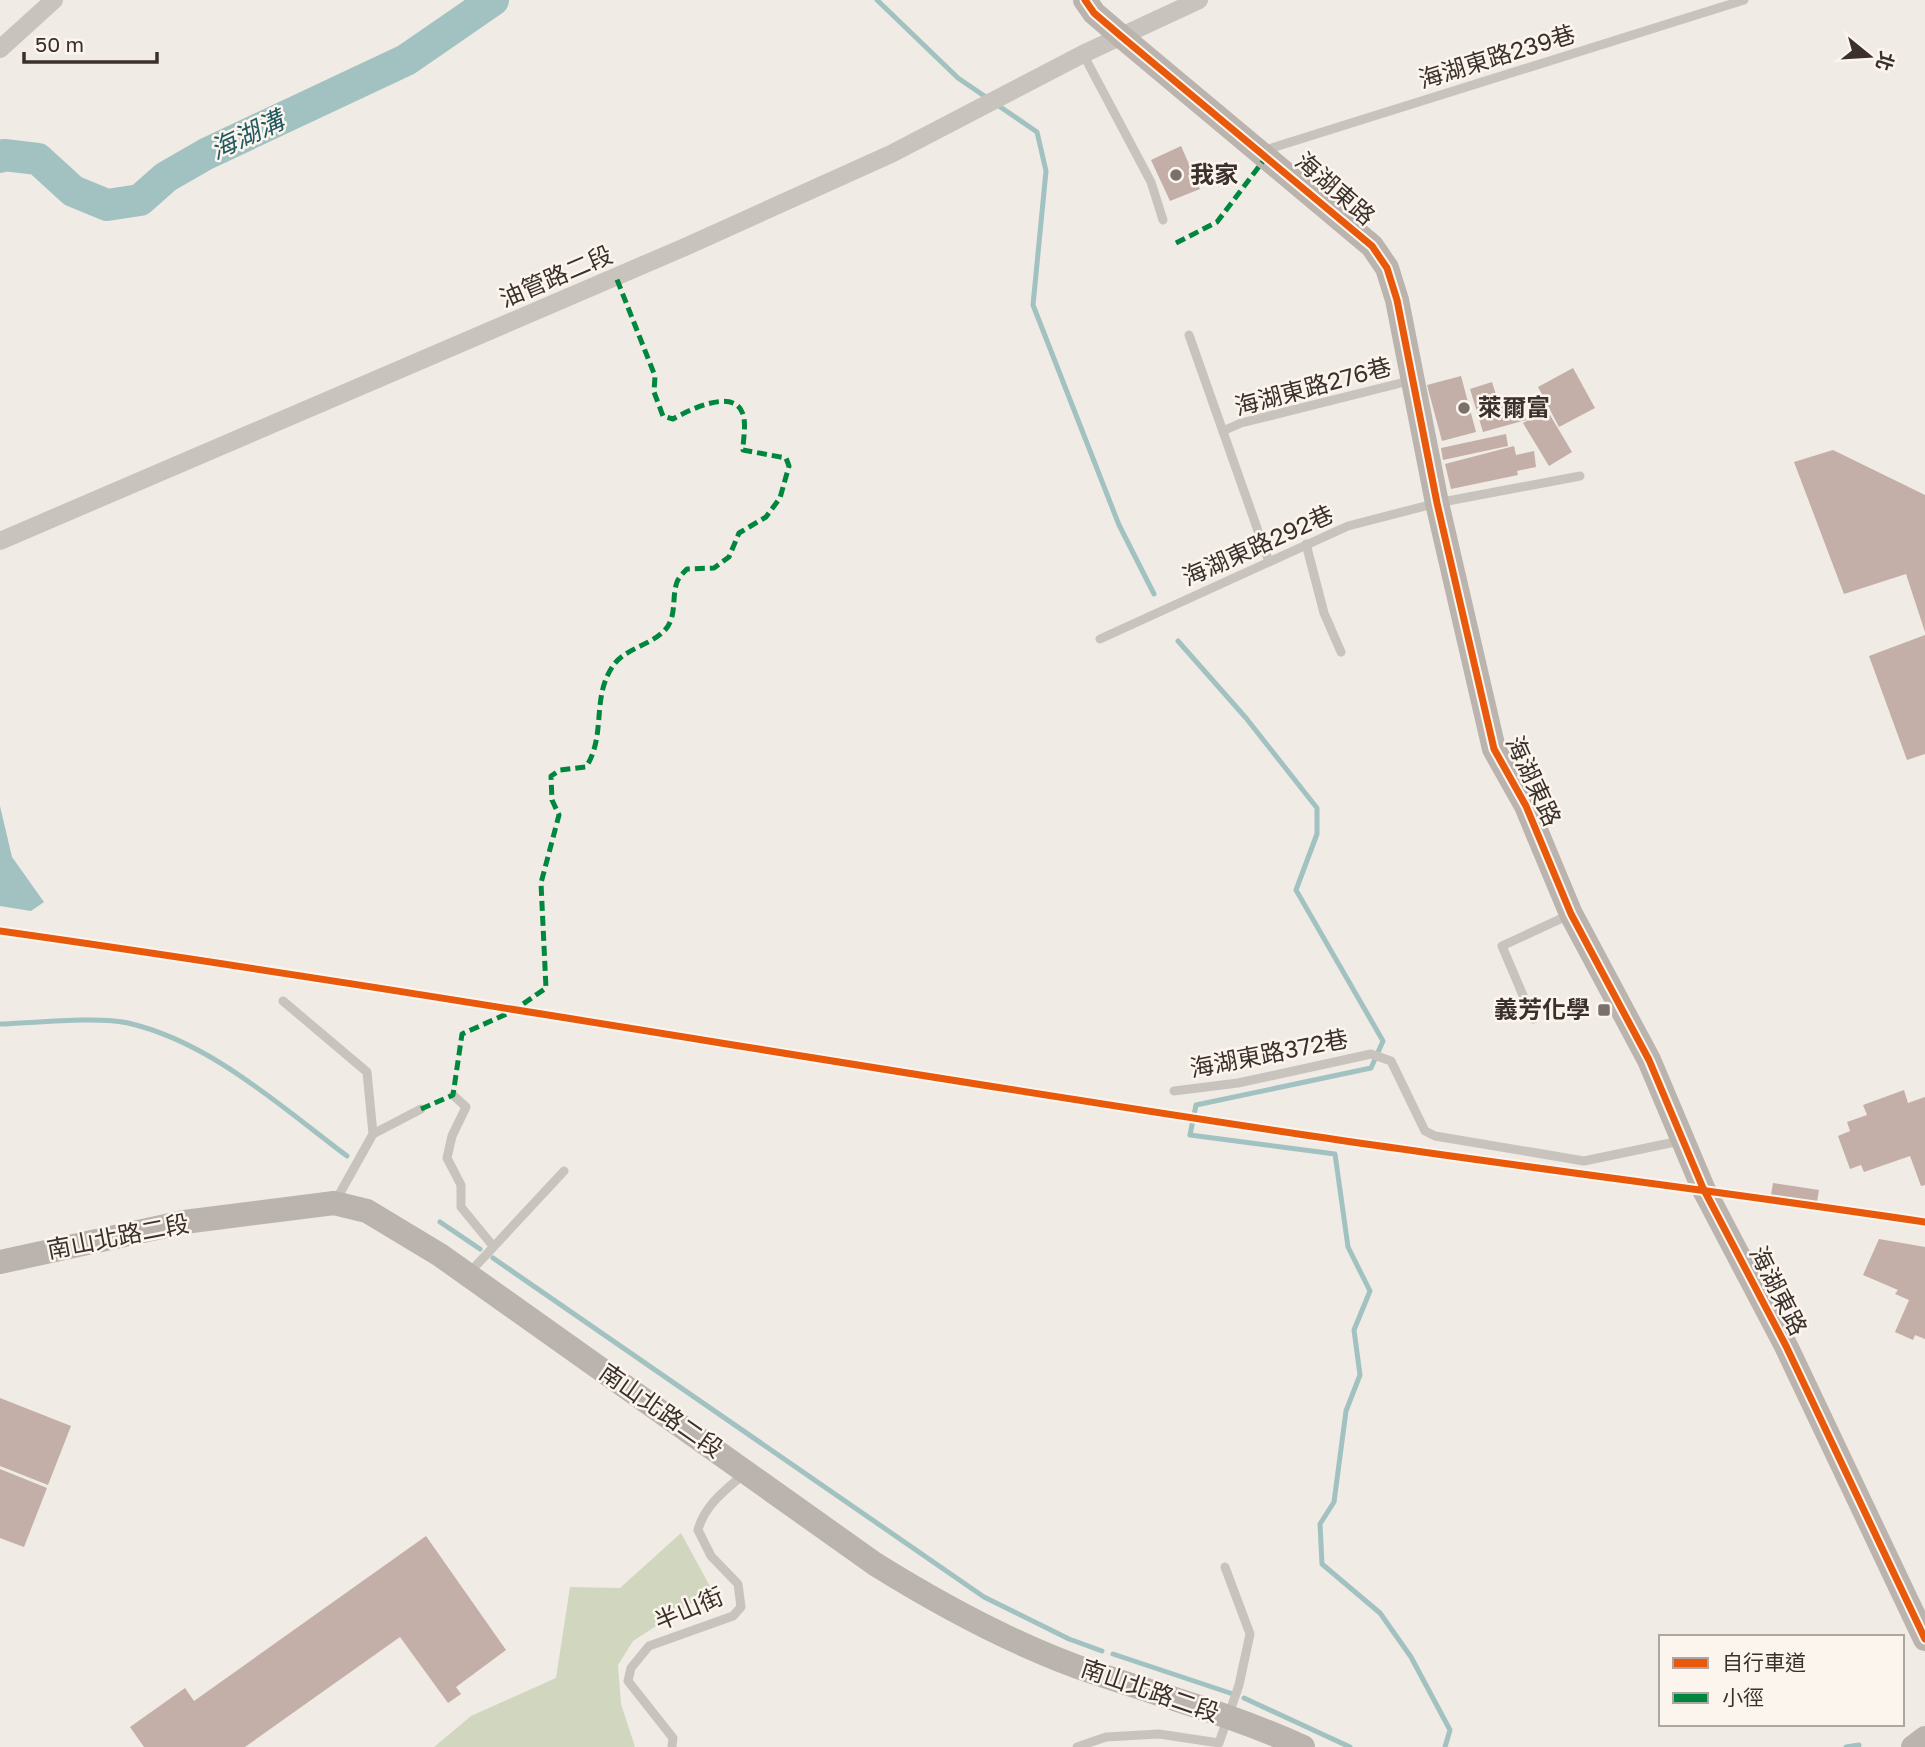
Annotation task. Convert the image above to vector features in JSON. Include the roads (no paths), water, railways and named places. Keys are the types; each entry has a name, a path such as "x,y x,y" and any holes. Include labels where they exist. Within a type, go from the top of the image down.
{"street":[{"path":"0,49 54,0"},
{"name":"海湖東路","path":"1085,0 1094,13 1122,37 1373,246 1387,268 1397,300 1437,503 1494,749 1526,806 1571,914 1648,1060 1682,1141 1786,1346 1925,1639"},
{"name":"油管路二段","path":"0,541 685,247 891,154 1083,54 1199,0"},
{"name":"南山北路二段","path":"0,1262 184,1222 334,1203 367,1211 399,1228 467,1274 875,1564 954,1611 1082,1668 1228,1717 1303,1747"},
{"path":"1913,1747 1925,1738"}],"lane":[{"name":"海湖東路239巷","path":"1261,151 1744,0"},
{"path":"1083,54 1151,182 1163,220"},
{"name":"海湖東路276巷","path":"1189,335 1269,562"},
{"name":"海湖東路276巷","path":"1223,431 1241,423 1414,380"},
{"name":"海湖東路292巷","path":"1100,639 1348,526 1437,503 1580,476"},
{"path":"1306,544 1324,613 1341,652"},
{"path":"1533,1019 1502,946 1571,914"},
{"path":"283,1001 367,1072 373,1133"},
{"name":"海湖東路372巷","path":"1174,1091 1238,1083 1371,1054 1391,1061 1425,1130 1435,1136 1584,1161 1682,1141"},
{"path":"453,1095 466,1107 447,1157 461,1185 461,1207 493,1247"},
{"path":"334,1203 373,1133 421,1109"},
{"path":"467,1274 564,1171"},
{"name":"半山街","path":"672,1747 673,1738 628,1681 631,1668 649,1646 733,1616 741,1607 738,1584 711,1556 698,1530 712,1502 746,1472"},
{"path":"1077,1747 1106,1737 1159,1734 1219,1743 1239,1685 1250,1634 1225,1567"}],"water":[{"path":"0,806 12,857 44,902 31,911 0,906"}],"waterway":[{"name":"海湖溝","path":"0,157 4,155 38,159 73,191 107,205 140,200 166,177 206,154 406,60 493,0"},
{"path":"877,0 958,78 1037,132 1046,171 1033,305 1119,525 1154,594"},
{"path":"1178,641 1246,718 1317,808 1317,834 1296,890 1383,1041 1371,1068 1196,1105 1190,1135 1335,1154 1348,1247 1370,1291 1354,1330 1360,1375 1346,1411 1334,1502 1320,1524 1322,1564 1380,1613 1411,1657 1450,1730 1445,1747"},
{"path":"0,1024 100,1020 128,1023 159,1032 188,1045 244,1078 347,1156"},
{"path":"440,1222 480,1249"},
{"path":"493,1258 984,1597 1069,1639 1102,1651"},
{"path":"1113,1654 1233,1694"},
{"path":"1244,1698 1350,1747"},
{"path":"1846,1747 1859,1745"}],"place":[{"name":"我家","path":"1176,175"},
{"name":"萊爾富","path":"1464,408"},
{"name":"義芳化學","path":"1604,1010"}]}
